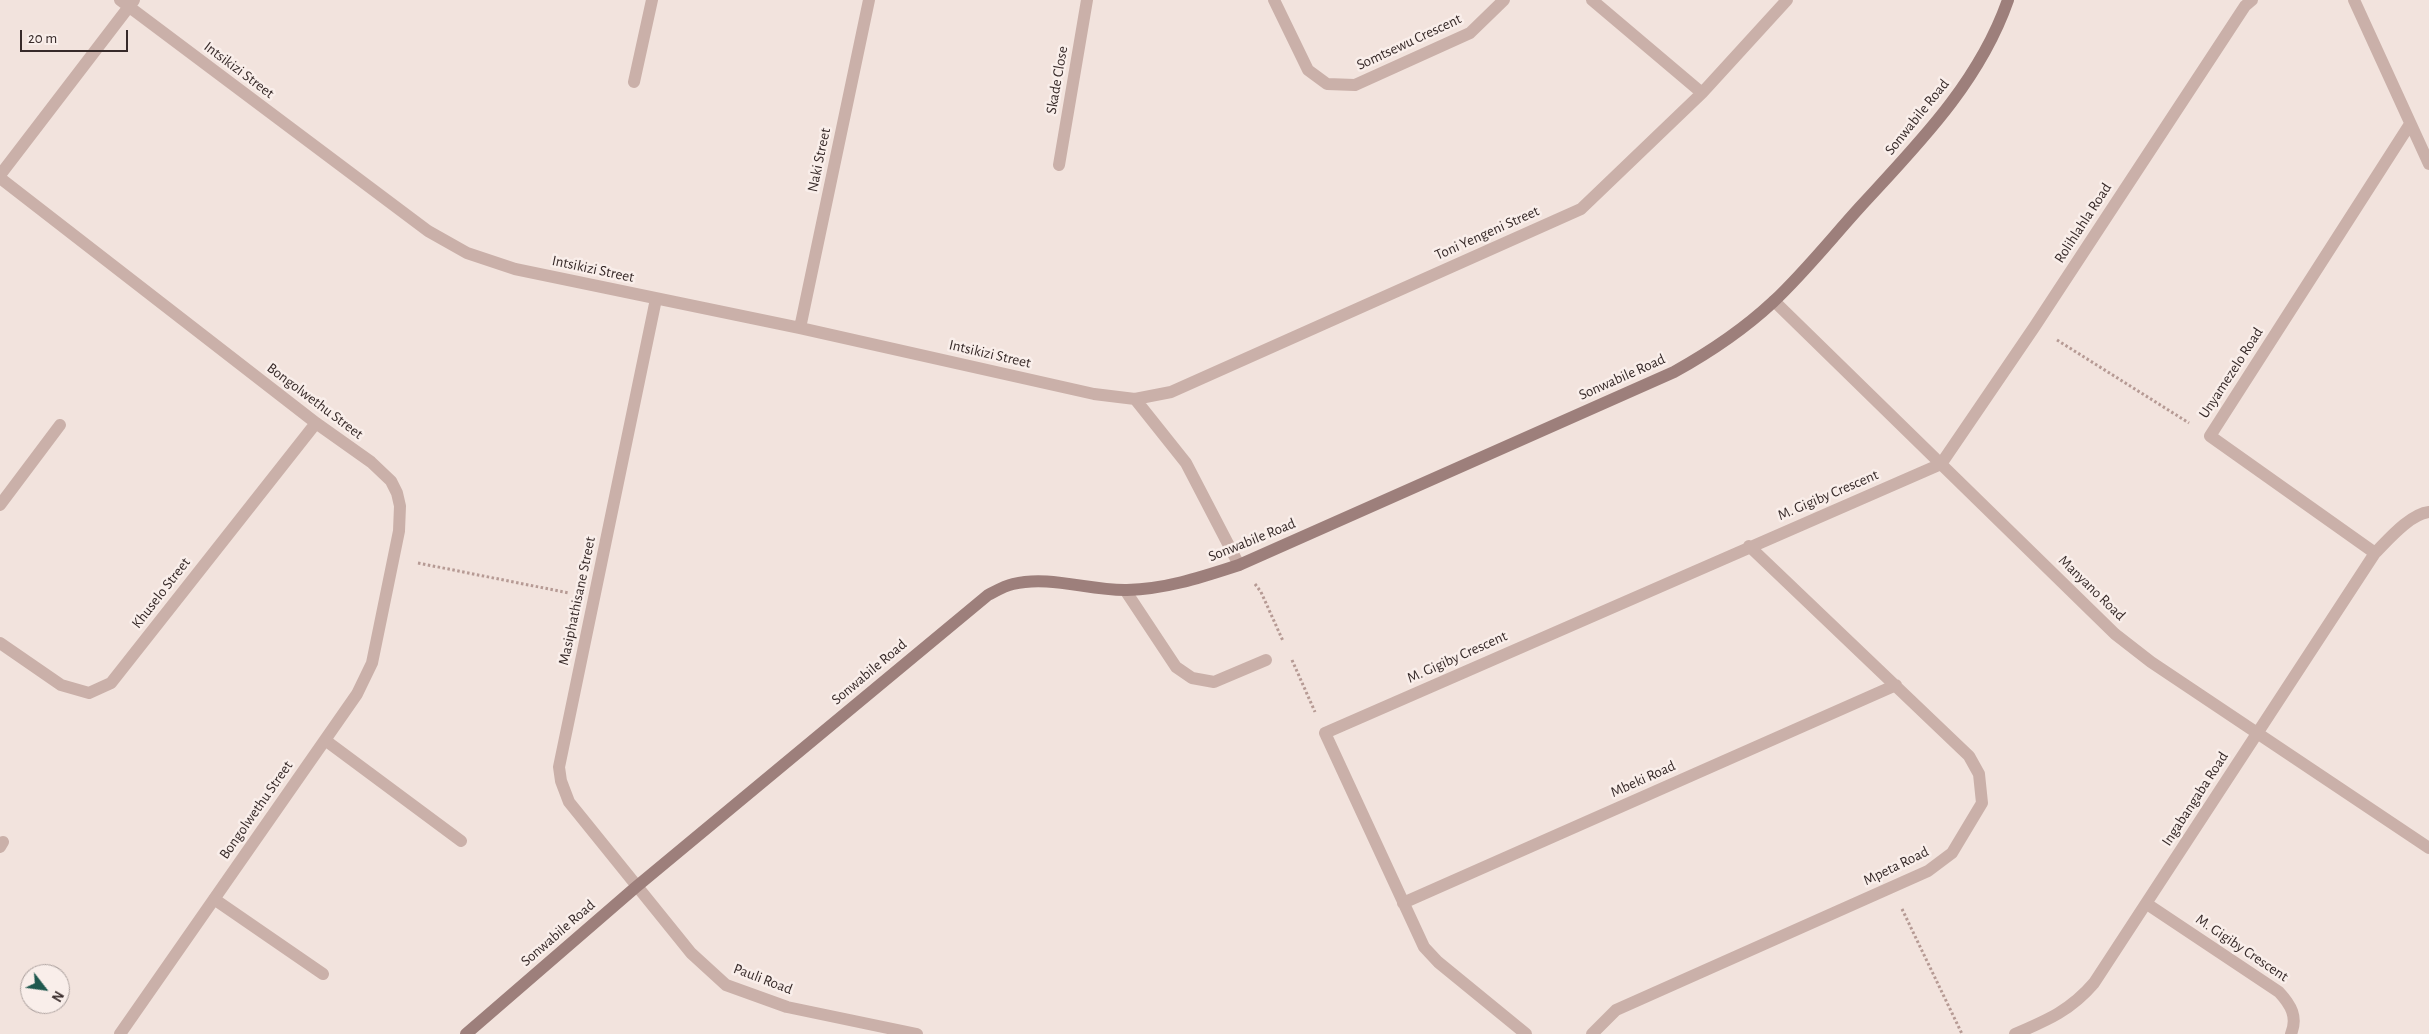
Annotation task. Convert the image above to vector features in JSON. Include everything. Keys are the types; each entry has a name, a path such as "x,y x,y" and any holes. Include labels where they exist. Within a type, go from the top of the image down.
{"street":[{"path":"634,82 652,0"},
{"name":"Naki Street","path":"800,328 869,0"},
{"name":"Skade Close","path":"1060,165 1087,0"},
{"name":"Somtsewu Crescent","path":"1274,0 1308,70 1327,84 1355,85 1470,33 1504,0"},
{"path":"1592,0 1702,93"},
{"name":"Toni Yengeni Street","path":"1135,399 1171,392 1581,209 1702,93 1787,0"},
{"name":"Sonwabile Road","path":"466,1034 636,887 988,595 1012,584 1039,582 1125,590 1156,588 1186,582 1239,565 1674,372 1709,352 1774,301 1930,131 1981,60 2001,21 2008,0"},
{"name":"Rolihlahla Road","path":"1941,464 2035,326 2245,6 2252,0"},
{"path":"2354,0 2429,164"},
{"path":"0,176 127,2"},
{"name":"Intsikizi Street","path":"127,2 428,231 467,253 516,269 800,328 1094,394 1135,399"},
{"name":"Unyamezelo Road","path":"2375,553 2210,436 2410,124"},
{"name":"Bongolwethu Street","path":"0,176 316,423 371,462 391,481 397,493 400,506 399,531 372,663 357,694 120,1034"},
{"name":"Masiphathisane Street","path":"636,887 569,802 561,781 559,767 656,299"},
{"name":"Manyano Road","path":"1774,301 2115,634 2151,662 2429,848"},
{"path":"1135,399 1186,464 1239,565"},
{"name":"Khuselo Street","path":"0,643 61,685 89,693 111,683 316,423"},
{"path":"0,505 60,425"},
{"name":"M. Gigiby Crescent","path":"1526,1034 1438,962 1424,947 1325,733 1749,546 1941,464"},
{"path":"2375,553 2396,532 2429,512"},
{"name":"Mpeta Road","path":"1592,1034 1616,1010 1928,872 1952,853 1982,803 1979,774 1969,756 1749,546"},
{"name":"Ingabangaba Road","path":"2015,1034 2059,1015 2080,1000 2094,982 2147,904 2375,553"},
{"path":"1125,590 1176,667 1192,678 1214,682 1266,660"},
{"name":"Mbeki Road","path":"1403,903 1896,685"},
{"path":"325,740 461,841"},
{"name":"Pauli Road","path":"636,887 691,953 726,985 786,1007 917,1034"},
{"path":"214,899 323,974"},
{"name":"M. Gigiby Crescent","path":"2147,904 2279,992 2293,1010 2294,1028 2292,1034"}],"path":[{"path":"2035,326 2210,436"},
{"path":"393,558 594,598"},
{"path":"1892,888 1962,1034"}]}
